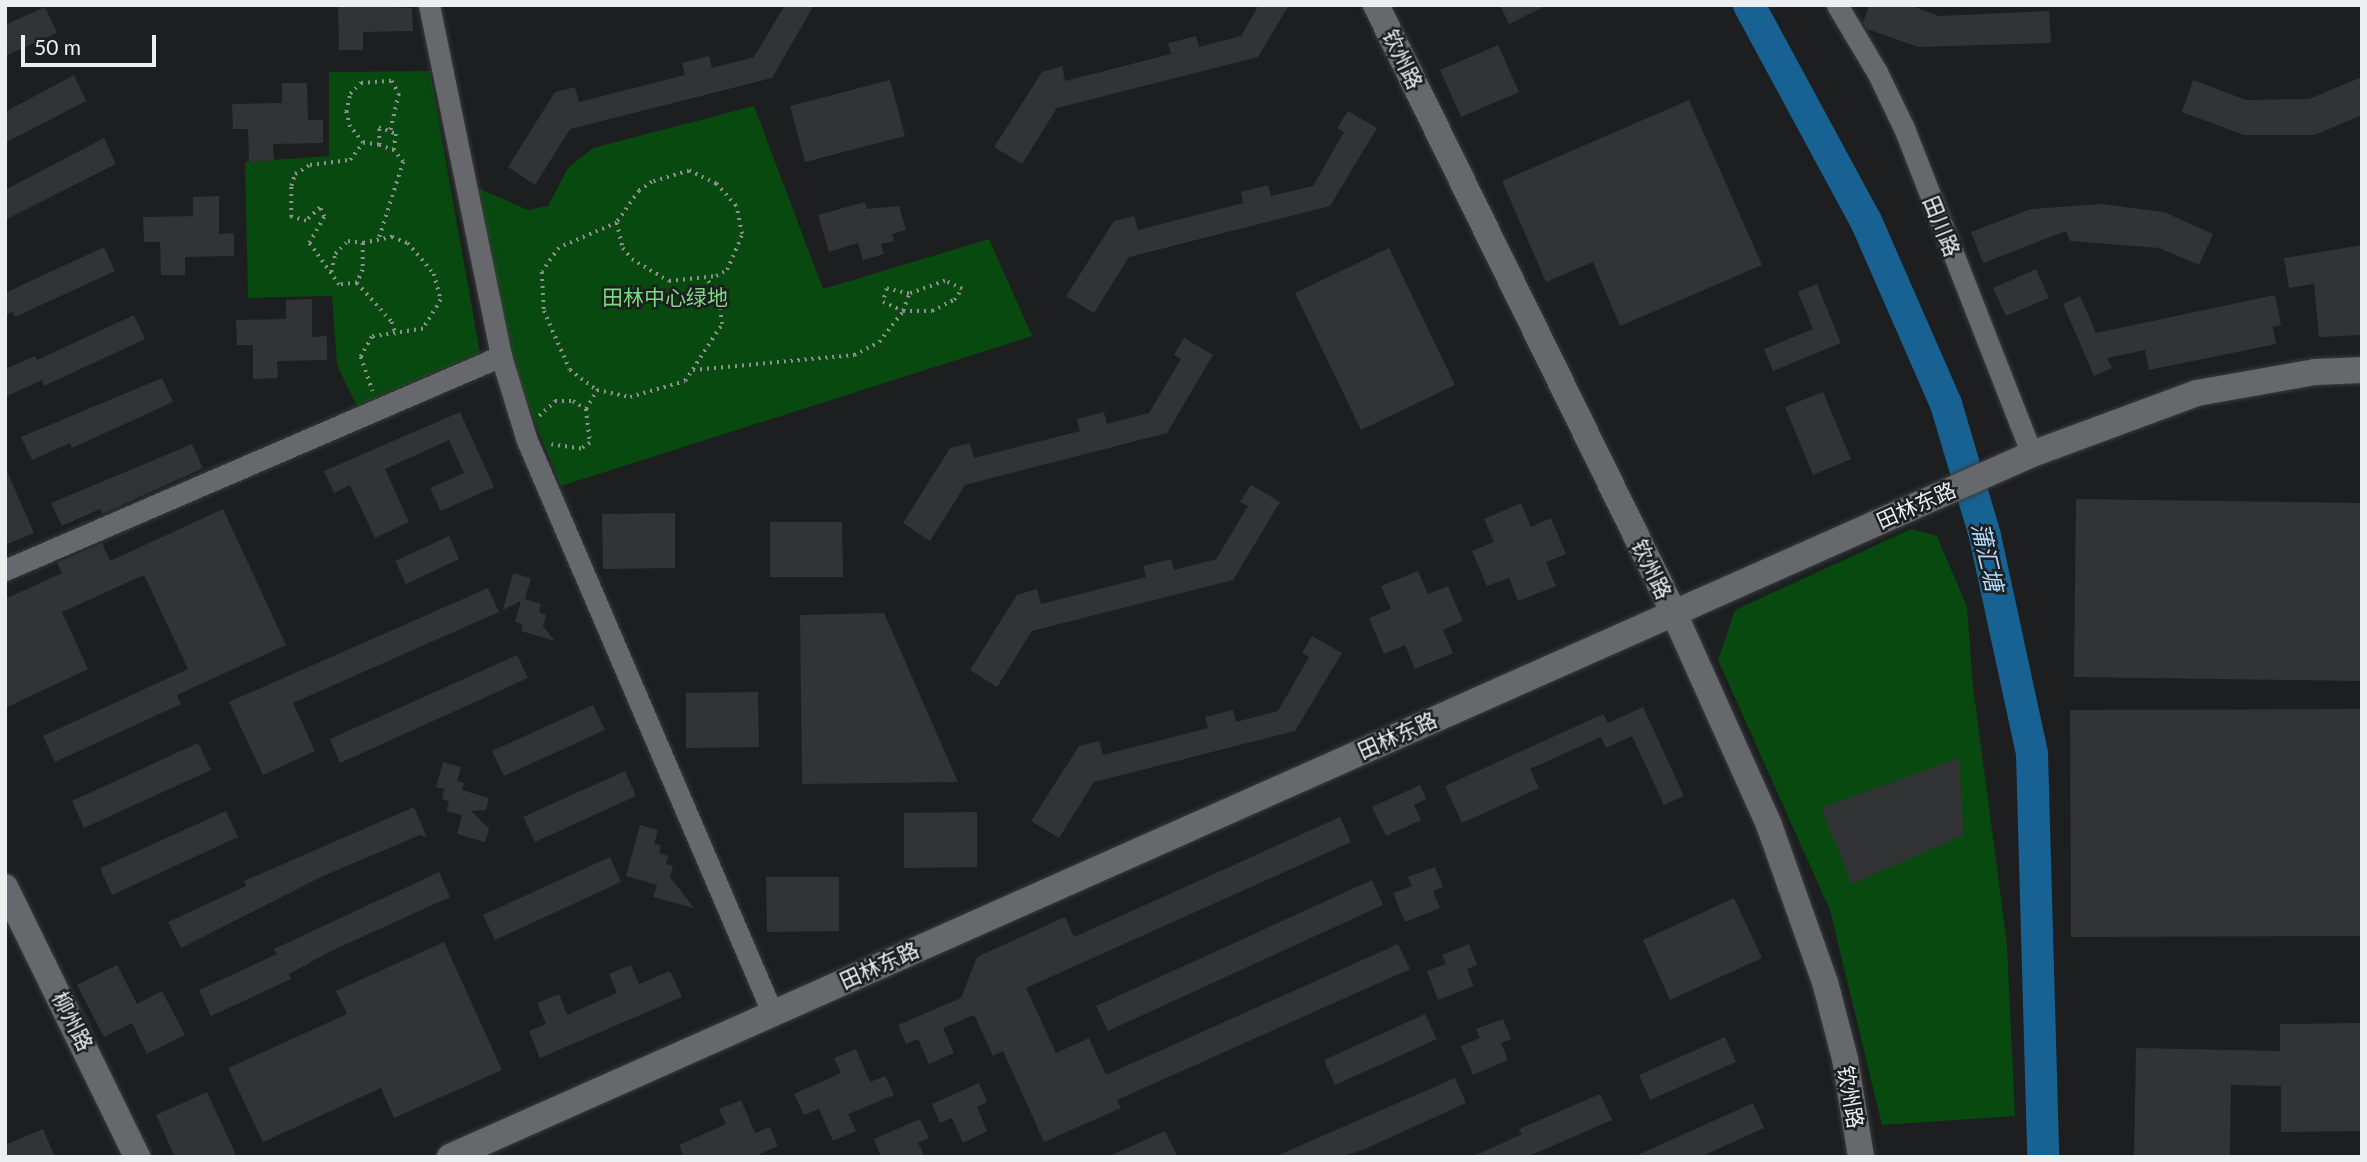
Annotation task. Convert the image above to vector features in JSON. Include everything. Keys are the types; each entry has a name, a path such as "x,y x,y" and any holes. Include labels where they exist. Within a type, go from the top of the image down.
{"street":[{"path":"429,5 501,356 772,1012"},
{"name":"钦州路","path":"1376,5 1673,611 1798,901 1845,1059 1861,1157"},
{"name":"田川路","path":"1837,5 1878,72 1904,128 2024,458"},
{"path":"5,570 501,356"},
{"name":"田林东路","path":"450,1157 1673,611 2024,458 2197,393 2303,374 2362,370"},
{"name":"柳州路","path":"5,887 137,1157"}],"path":[{"path":"379,237 403,162 394,151 363,143 350,127 346,112 350,94 361,83 392,81 399,94 391,130"},
{"path":"379,145 379,127 391,130 397,134 394,151"},
{"path":"357,283 339,285 309,243 324,217 320,208 306,221 291,217 291,186 295,174 310,165 350,160 363,143"},
{"path":"617,223 623,248 652,274 669,281 705,278 727,270 742,234 736,206 716,184 689,171 652,182 639,191 617,223 559,248 542,272 544,311 555,342 570,370 597,390 641,395 685,381 722,324 718,294 705,278"},
{"path":"331,272 335,254 348,241 363,243 379,237 392,237 421,254 434,274 441,300 423,329 372,337 361,357 380,410"},
{"path":"357,283 363,270 363,243"},
{"path":"945,281 962,289 954,300 932,311 903,311 883,302 887,289 909,294 945,281"},
{"path":"357,283 392,322 397,335"},
{"path":"693,370 854,355 879,342 903,311 909,294"},
{"path":"586,409 573,401 555,401 540,414 532,435 555,449 581,449 590,443 586,409 597,390"}],"green space":[{"path":"430,71 480,353 357,406 337,365 332,296 248,298 245,162 329,156 329,72"},
{"name":"田林中心绿地","path":"754,106 823,289 989,239 1032,336 561,486 516,376 478,188 528,210 548,206 568,168 593,148"},
{"path":"1911,529 1937,536 1967,607 1973,686 2007,944 2015,1116 1882,1125 1830,910 1718,660 1735,610"}],"building":[{"path":"338,5 412,8 413,31 363,32 363,50 339,50"},
{"path":"785,5 814,5 772,78 570,129 535,185 508,167 555,92 575,87 579,102 685,75 682,63 709,56 712,68 754,57"},
{"path":"1259,5 1289,5 1258,57 1057,108 1022,164 994,147 1042,72 1062,66 1065,81 1171,54 1168,43 1196,36 1199,47 1241,36"},
{"path":"1500,5 1547,5 1509,24"},
{"path":"1869,5 1909,5 1939,16 2049,11 2051,43 1918,47 1867,29 1863,23"},
{"path":"45,7 57,33 5,56 5,25"},
{"path":"1498,45 1519,92 1461,117 1440,70"},
{"path":"74,75 86,101 5,143 5,112"},
{"path":"2362,77 2362,115 2315,135 2244,135 2182,112 2193,80 2246,100 2309,99"},
{"path":"890,80 905,136 805,162 790,106"},
{"path":"282,83 307,83 308,120 323,120 323,143 273,144 274,161 249,162 248,129 233,129 232,104 282,103"},
{"path":"1689,100 1762,265 1620,326 1593,262 1546,282 1502,181"},
{"path":"1348,111 1377,128 1330,206 1129,257 1094,313 1066,296 1114,221 1134,216 1138,230 1243,203 1241,192 1268,185 1271,196 1313,186 1344,132 1337,128"},
{"path":"104,138 116,164 5,220 5,190"},
{"path":"219,196 219,234 234,233 234,256 185,257 185,275 161,275 160,242 144,242 143,217 193,216 193,197"},
{"path":"865,202 867,209 899,206 906,230 892,234 894,241 881,244 884,254 863,260 858,243 829,252 818,215"},
{"path":"2102,204 2164,212 2213,234 2199,265 2159,248 2070,241 2066,231 1983,263 1971,232 2031,209"},
{"path":"2362,245 2362,335 2319,337 2314,284 2289,288 2284,258"},
{"path":"104,247 115,271 15,317 12,312 5,315 5,293"},
{"path":"1389,248 1455,385 1361,430 1295,293"},
{"path":"2036,269 2049,298 2006,316 1993,288"},
{"path":"1817,284 1841,343 1773,371 1764,349 1813,329 1798,292"},
{"path":"2275,295 2281,325 2273,327 2276,344 2149,370 2145,350 2107,358 2112,368 2094,376 2063,304 2080,296 2096,333"},
{"path":"312,299 312,337 327,336 327,360 277,361 278,378 253,379 253,345 237,345 236,320 286,319 286,300"},
{"path":"134,315 145,339 44,386 42,380 5,397 5,369 35,356 37,360"},
{"path":"1184,338 1213,355 1167,433 965,485 930,541 903,523 950,448 970,443 974,458 1080,431 1077,419 1104,412 1107,424 1149,413 1181,359 1174,355"},
{"path":"162,378 173,402 72,448 70,443 32,460 21,437"},
{"path":"1823,392 1851,459 1813,475 1785,407"},
{"path":"460,412 494,487 441,511 430,488 464,473 449,440 385,469 409,522 375,538 350,485 334,493 324,471"},
{"path":"192,444 203,468 102,514 100,509 62,526 51,503"},
{"path":"5,467 34,533 5,545"},
{"path":"1251,485 1280,502 1233,580 1032,631 997,687 970,670 1017,595 1037,589 1041,604 1146,577 1143,566 1171,559 1174,570 1216,559 1248,506 1240,502"},
{"path":"2076,499 2362,503 2362,681 2074,677"},
{"path":"1521,503 1531,527 1551,518 1566,554 1546,562 1556,586 1518,601 1509,578 1487,586 1472,551 1494,542 1484,519"},
{"path":"223,509 286,645 177,695 181,704 55,762 43,736 188,669 144,575 62,612 88,669 5,708 5,599 62,573 57,563 102,543 110,561"},
{"path":"675,513 675,568 603,569 602,514"},
{"path":"770,522 842,522 843,577 770,577"},
{"path":"449,536 459,559 406,584 395,561"},
{"path":"1418,571 1428,594 1448,586 1463,621 1443,630 1453,653 1415,669 1405,645 1384,654 1369,618 1391,609 1381,586"},
{"path":"513,573 531,578 525,599 541,604 539,612 546,615 543,626 555,641 521,631 523,624 515,622 521,601 503,610"},
{"path":"488,588 499,612 293,703 315,751 263,775 229,702"},
{"path":"884,613 958,782 802,784 800,615"},
{"path":"1312,636 1342,653 1295,731 1094,782 1059,838 1031,821 1079,746 1099,741 1103,755 1208,728 1205,717 1233,710 1236,722 1278,711 1309,657 1302,653"},
{"path":"517,655 528,678 340,763 330,739"},
{"path":"758,692 759,747 686,748 686,693"},
{"path":"593,705 605,730 504,776 492,751"},
{"path":"1643,707 1684,796 1664,805 1632,736 1606,748 1601,737 1530,769 1539,788 1462,823 1445,786 1603,714 1608,723"},
{"path":"2362,709 2362,936 2071,937 2070,710"},
{"path":"198,743 211,770 84,828 72,801"},
{"path":"1959,758 1964,835 1852,884 1821,808"},
{"path":"443,762 461,767 457,781 464,783 462,790 489,798 486,810 471,811 489,829 485,842 457,834 462,815 446,811 449,801 442,799 444,789 436,787"},
{"path":"625,771 636,796 535,842 523,817"},
{"path":"1420,785 1426,799 1414,805 1421,820 1386,836 1372,807"},
{"path":"414,807 427,837 420,835 323,876 181,948 168,922 246,886 244,881"},
{"path":"226,811 238,837 112,895 100,868"},
{"path":"977,812 977,867 904,868 904,813"},
{"path":"1340,817 1351,842 1026,988 1056,1053 1089,1038 1106,1075 1398,944 1410,969 1117,1100 1121,1108 1044,1142 1003,1051 993,1056 974,1015 943,1028 954,1053 929,1064 918,1039 906,1044 898,1025 961,998 977,957 1065,917 1074,937"},
{"path":"640,825 658,830 654,844 661,845 659,853 668,856 666,864 673,866 670,877 694,908 653,897 657,885 626,876"},
{"path":"610,857 621,882 495,940 483,915"},
{"path":"1435,867 1443,887 1433,891 1440,908 1405,922 1393,893 1412,886 1408,877"},
{"path":"439,872 450,897 331,951 289,974 291,979 211,1016 199,990 277,954 274,949"},
{"path":"766,877 839,877 839,931 767,932"},
{"path":"1372,880 1383,905 1108,1031 1096,1006"},
{"path":"1734,898 1762,958 1670,1000 1643,940"},
{"path":"444,942 502,1070 394,1118 381,1088 263,1142 228,1068 347,1014 336,991"},
{"path":"1469,944 1477,965 1467,969 1474,986 1438,1000 1427,971 1446,964 1442,955"},
{"path":"117,965 137,1004 162,991 185,1035 147,1054 132,1023 104,1037 77,985"},
{"path":"631,965 639,984 670,971 682,997 540,1058 529,1031 546,1024 537,1003 559,994 567,1015 617,993 609,974"},
{"path":"1425,1014 1437,1039 1335,1085 1324,1060"},
{"path":"1503,1019 1511,1039 1501,1043 1508,1060 1473,1075 1461,1046 1480,1038 1476,1029"},
{"path":"2362,1023 2362,1131 2281,1132 2281,1086 2231,1085 2230,1157 2134,1157 2136,1048 2280,1051 2280,1024"},
{"path":"1725,1037 1736,1062 1650,1100 1639,1075"},
{"path":"856,1049 870,1082 885,1076 894,1095 848,1114 856,1131 833,1141 819,1109 804,1115 794,1094 841,1073 834,1058"},
{"path":"1455,1078 1466,1103 1365,1149 1341,1157 1274,1157"},
{"path":"979,1083 987,1102 977,1107 987,1131 963,1143 952,1118 940,1123 932,1104"},
{"path":"207,1092 237,1157 175,1157 156,1115"},
{"path":"1600,1094 1612,1120 1527,1157 1472,1157 1522,1134 1519,1129"},
{"path":"741,1100 755,1133 770,1127 778,1146 753,1157 684,1157 679,1145 726,1124 719,1109"},
{"path":"1753,1103 1764,1128 1700,1157 1633,1157"},
{"path":"920,1119 929,1138 918,1143 925,1157 881,1157 874,1139"},
{"path":"43,1129 55,1157 5,1157 5,1145"},
{"path":"1165,1131 1178,1157 1107,1157"}],"waterway":[{"name":"蒲汇塘","path":"1749,5 1866,221 1946,404 1985,536 2032,754 2043,1157"}]}
